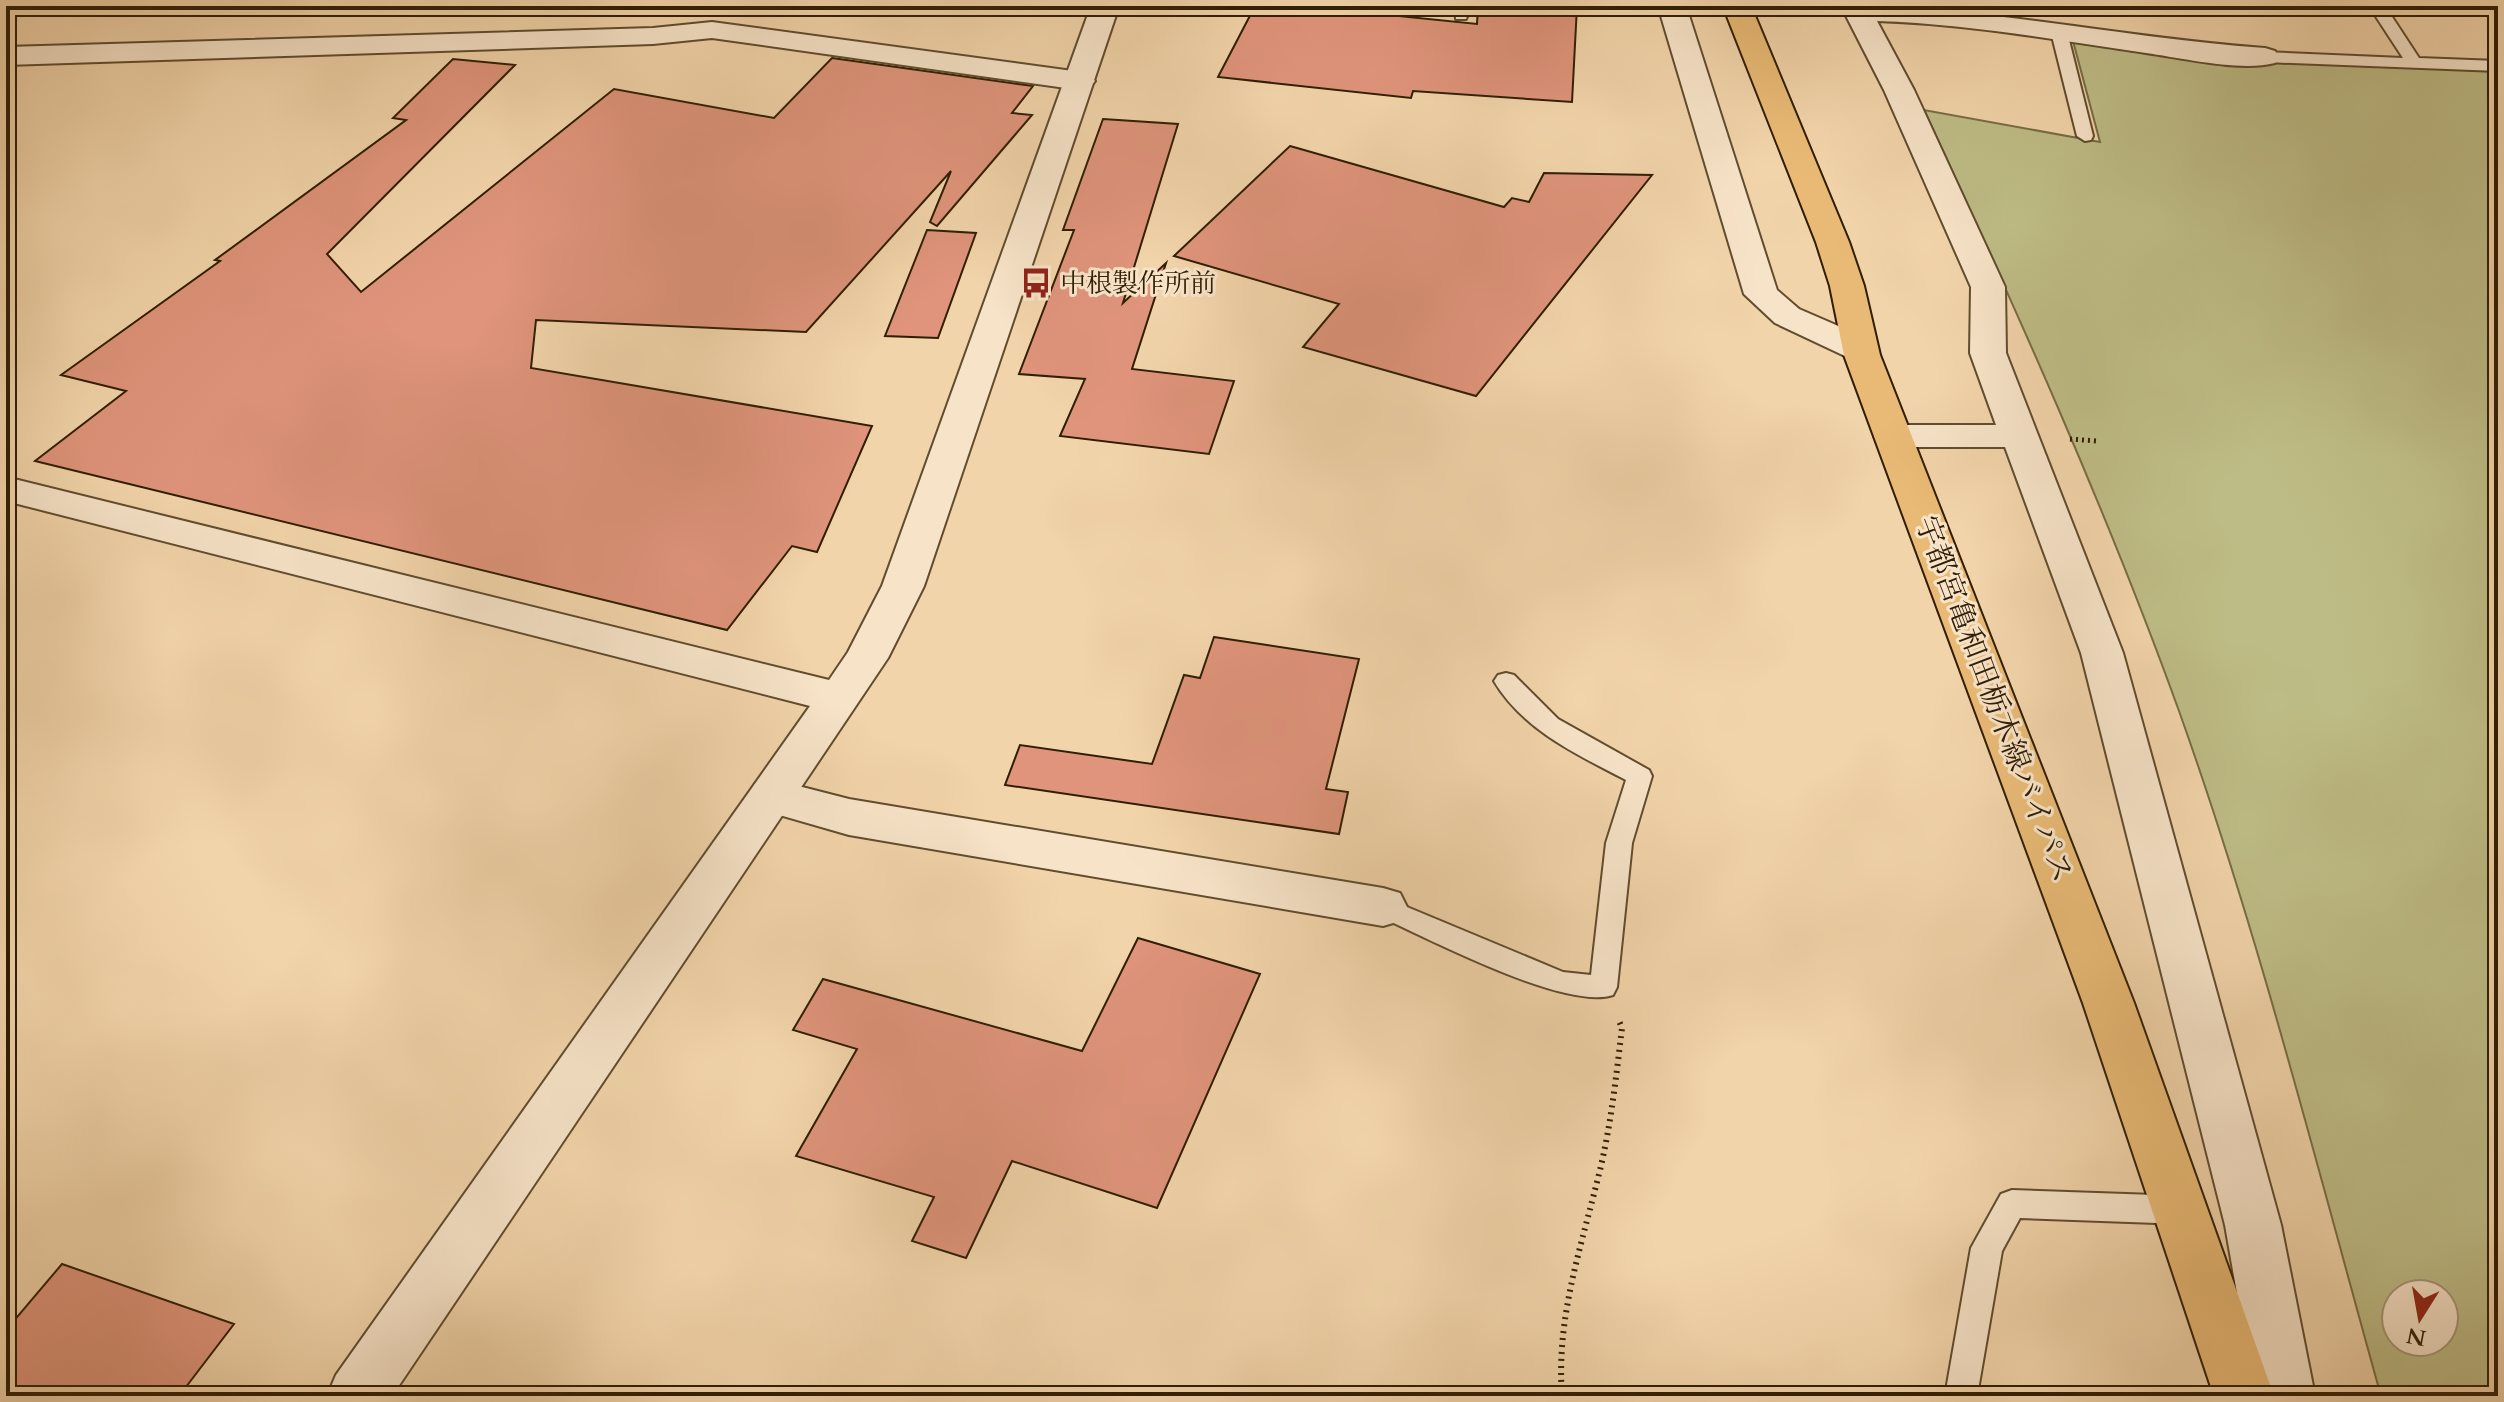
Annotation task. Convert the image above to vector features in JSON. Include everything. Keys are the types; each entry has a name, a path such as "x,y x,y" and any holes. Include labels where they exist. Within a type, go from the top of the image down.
{"main road":[{"name":"宇都宮亀和田栃木線バイパス","path":"1737,6 1845,277 1860,349 2018,755 2184,1210 2244,1396"}],"street":[{"path":"695,6 712,30"},
{"path":"357,1396 867,658 903,586 1105,6"},
{"path":"1672,6 1761,294 1797,322 1860,349"},
{"path":"2089,6 2092,37"},
{"path":"1857,9 1910,12 2166,50 2265,57"},
{"path":"1857,9 1899,90 1988,287 1988,353 2102,653 2253,1225 2285,1396"},
{"path":"6,56 653,36 712,30 1080,81"},
{"path":"1893,436 2021,436"},
{"path":"6,489 838,698"},
{"path":"771,796 849,817 1383,907"}],"lane":[{"path":"2377,6 2413,61"},
{"path":"2059,32 2085,136"},
{"path":"2265,57 2498,66"},
{"path":"1383,907 1560,983 1603,987 1619,843 1640,776 1568,738 1519,701 1506,681"},
{"path":"1961,1396 1987,1248 2012,1204 2184,1210"}],"path":[{"path":"1562,1396 1558,1373 1567,1307 1605,1144 1622,1028 1603,987"}],"shaded area":[{"path":"2073,41 2498,69 2498,1396 2381,1396 2261,966 2179,711 2090,483 1924,110 2100,142"}],"building":[{"path":"1255,6 1300,6 1477,24 1478,6 1577,6 1572,102 1413,91 1411,98 1218,77"},
{"path":"832,58 1033,86 1012,113 1032,115 937,226 930,222 951,171 806,332 536,320 531,368 872,426 817,552 792,546 727,630 35,461 126,391 61,375 220,261 215,260 406,120 393,118 453,59 515,65 327,254 361,292 614,89 774,118"},
{"path":"1103,119 1178,124 1123,303 1166,263 1132,369 1234,381 1209,454 1060,436 1085,379 1019,374 1074,230 1063,230"},
{"path":"1290,146 1504,207 1512,198 1529,202 1544,173 1652,175 1476,396 1303,347 1339,304 1174,256"},
{"path":"927,230 976,233 938,338 885,336"},
{"path":"1214,637 1359,659 1326,789 1348,792 1339,834 1005,785 1020,745 1152,764 1184,675 1200,678"},
{"path":"1138,938 1260,974 1157,1208 1012,1161 966,1258 912,1241 934,1197 796,1156 857,1049 793,1030 823,979 1082,1051"},
{"path":"62,1264 234,1324 179,1396 6,1396 6,1330"}],"place":[{"name":"中根製作所前","path":"1036,283"}]}
